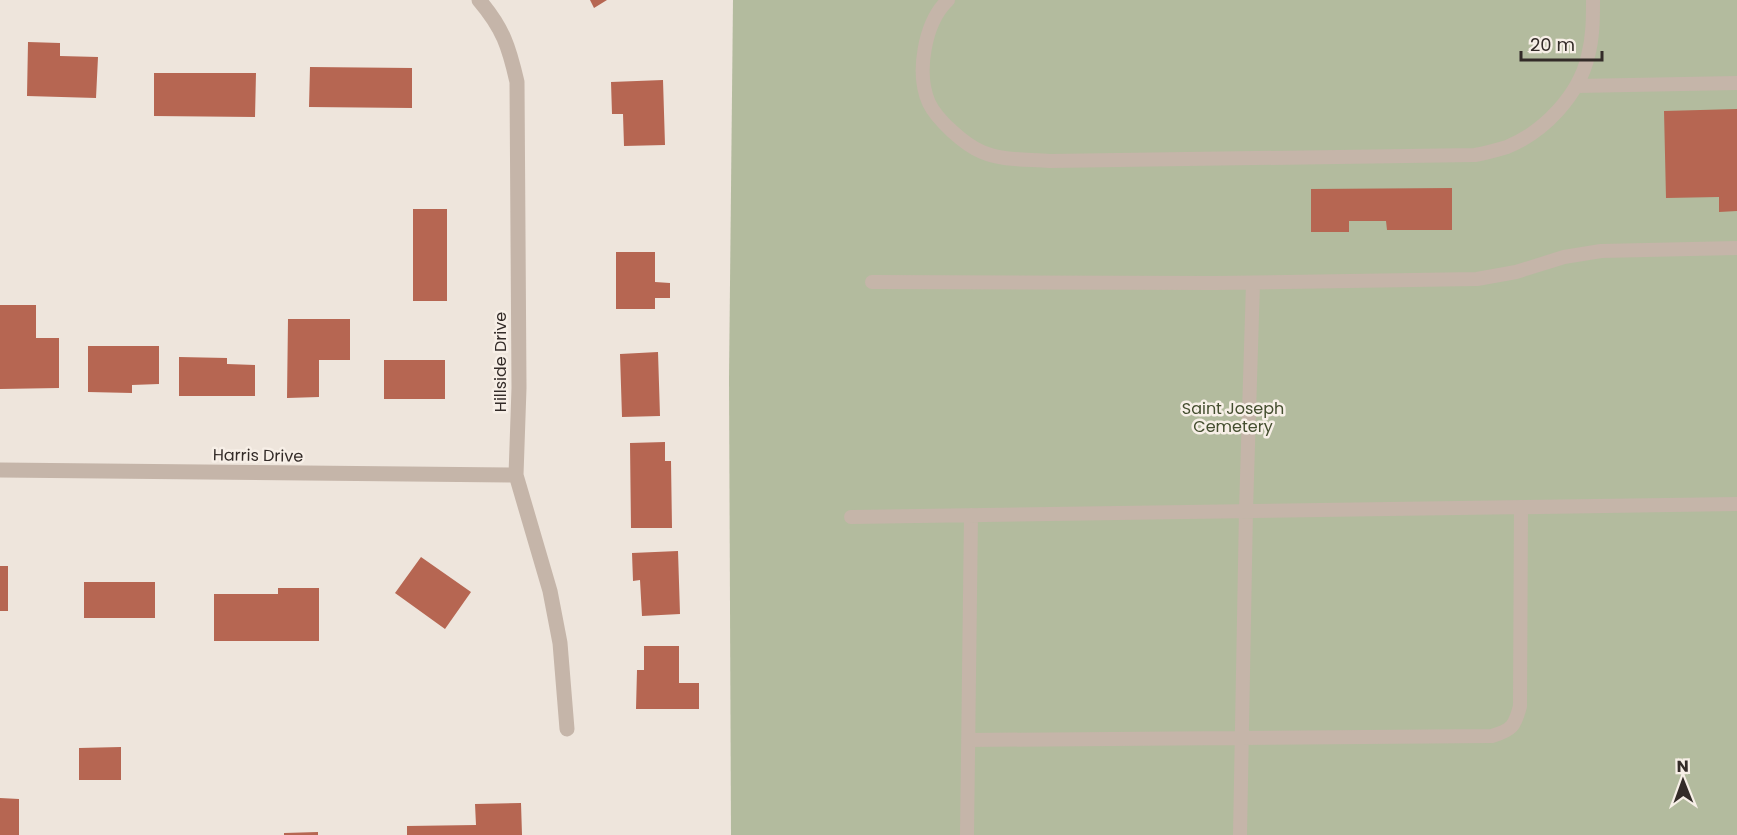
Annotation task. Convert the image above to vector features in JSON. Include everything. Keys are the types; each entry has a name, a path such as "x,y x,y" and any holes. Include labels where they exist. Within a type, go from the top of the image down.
{"street":[{"name":"Hillside Drive","path":"479,0 496,20 501,30 510,50 517,82 519,388 516,475 550,591 560,643 567,729"},
{"name":"Harris Drive","path":"0,470 516,475"}],"lane":[{"path":"948,0 928,34 922,70 929,104 952,133 982,152 1013,159 1050,161 1475,155 1508,146 1532,133 1558,111 1576,86 1588,58 1592,33 1593,0"},
{"path":"1576,86 1737,83"},
{"path":"872,282 1253,283 1477,279 1516,272 1564,257 1601,251 1737,248"},
{"path":"1240,835 1253,283"},
{"path":"851,517 1737,504"},
{"path":"968,740 1492,736 1509,731 1516,721 1520,706 1521,507"},
{"path":"967,835 971,515"}],"green space":[{"name":"Saint Joseph Cemetery","path":"733,0 1737,0 1737,835 731,835 729,379"}],"building":[{"path":"590,0 607,0 594,8"},
{"path":"28,42 60,43 60,56 98,57 96,98 27,96"},
{"path":"310,67 412,68 412,108 309,107"},
{"path":"154,73 256,73 255,117 154,116"},
{"path":"663,80 665,145 624,146 623,114 612,114 611,82"},
{"path":"1737,109 1737,211 1719,212 1719,197 1666,198 1664,111"},
{"path":"1452,188 1452,230 1387,230 1386,221 1349,221 1349,232 1311,232 1311,189"},
{"path":"413,209 447,209 447,301 413,301"},
{"path":"616,252 655,252 655,282 670,283 670,298 655,298 655,309 616,309"},
{"path":"0,305 36,305 36,338 59,338 59,388 0,389"},
{"path":"288,319 350,319 350,360 319,360 319,397 287,398"},
{"path":"88,346 159,346 159,384 132,385 132,393 88,392"},
{"path":"658,352 660,416 622,417 620,354"},
{"path":"179,357 227,358 227,364 255,365 255,396 179,396"},
{"path":"384,360 445,360 445,399 384,399"},
{"path":"665,442 665,461 671,461 672,528 631,528 630,443"},
{"path":"678,551 680,614 642,616 640,580 633,581 632,553"},
{"path":"421,557 471,592 445,629 395,593"},
{"path":"0,566 8,566 8,611 0,611"},
{"path":"84,582 155,582 155,618 84,618"},
{"path":"278,588 319,588 319,641 214,641 214,594 278,594"},
{"path":"644,646 679,646 679,683 699,683 699,709 636,709 637,670 644,670"},
{"path":"121,747 121,780 79,780 79,748"},
{"path":"0,798 19,799 19,835 0,835"},
{"path":"521,803 522,835 407,835 407,826 476,825 475,804"},
{"path":"318,832 318,835 284,835 284,833"}]}
